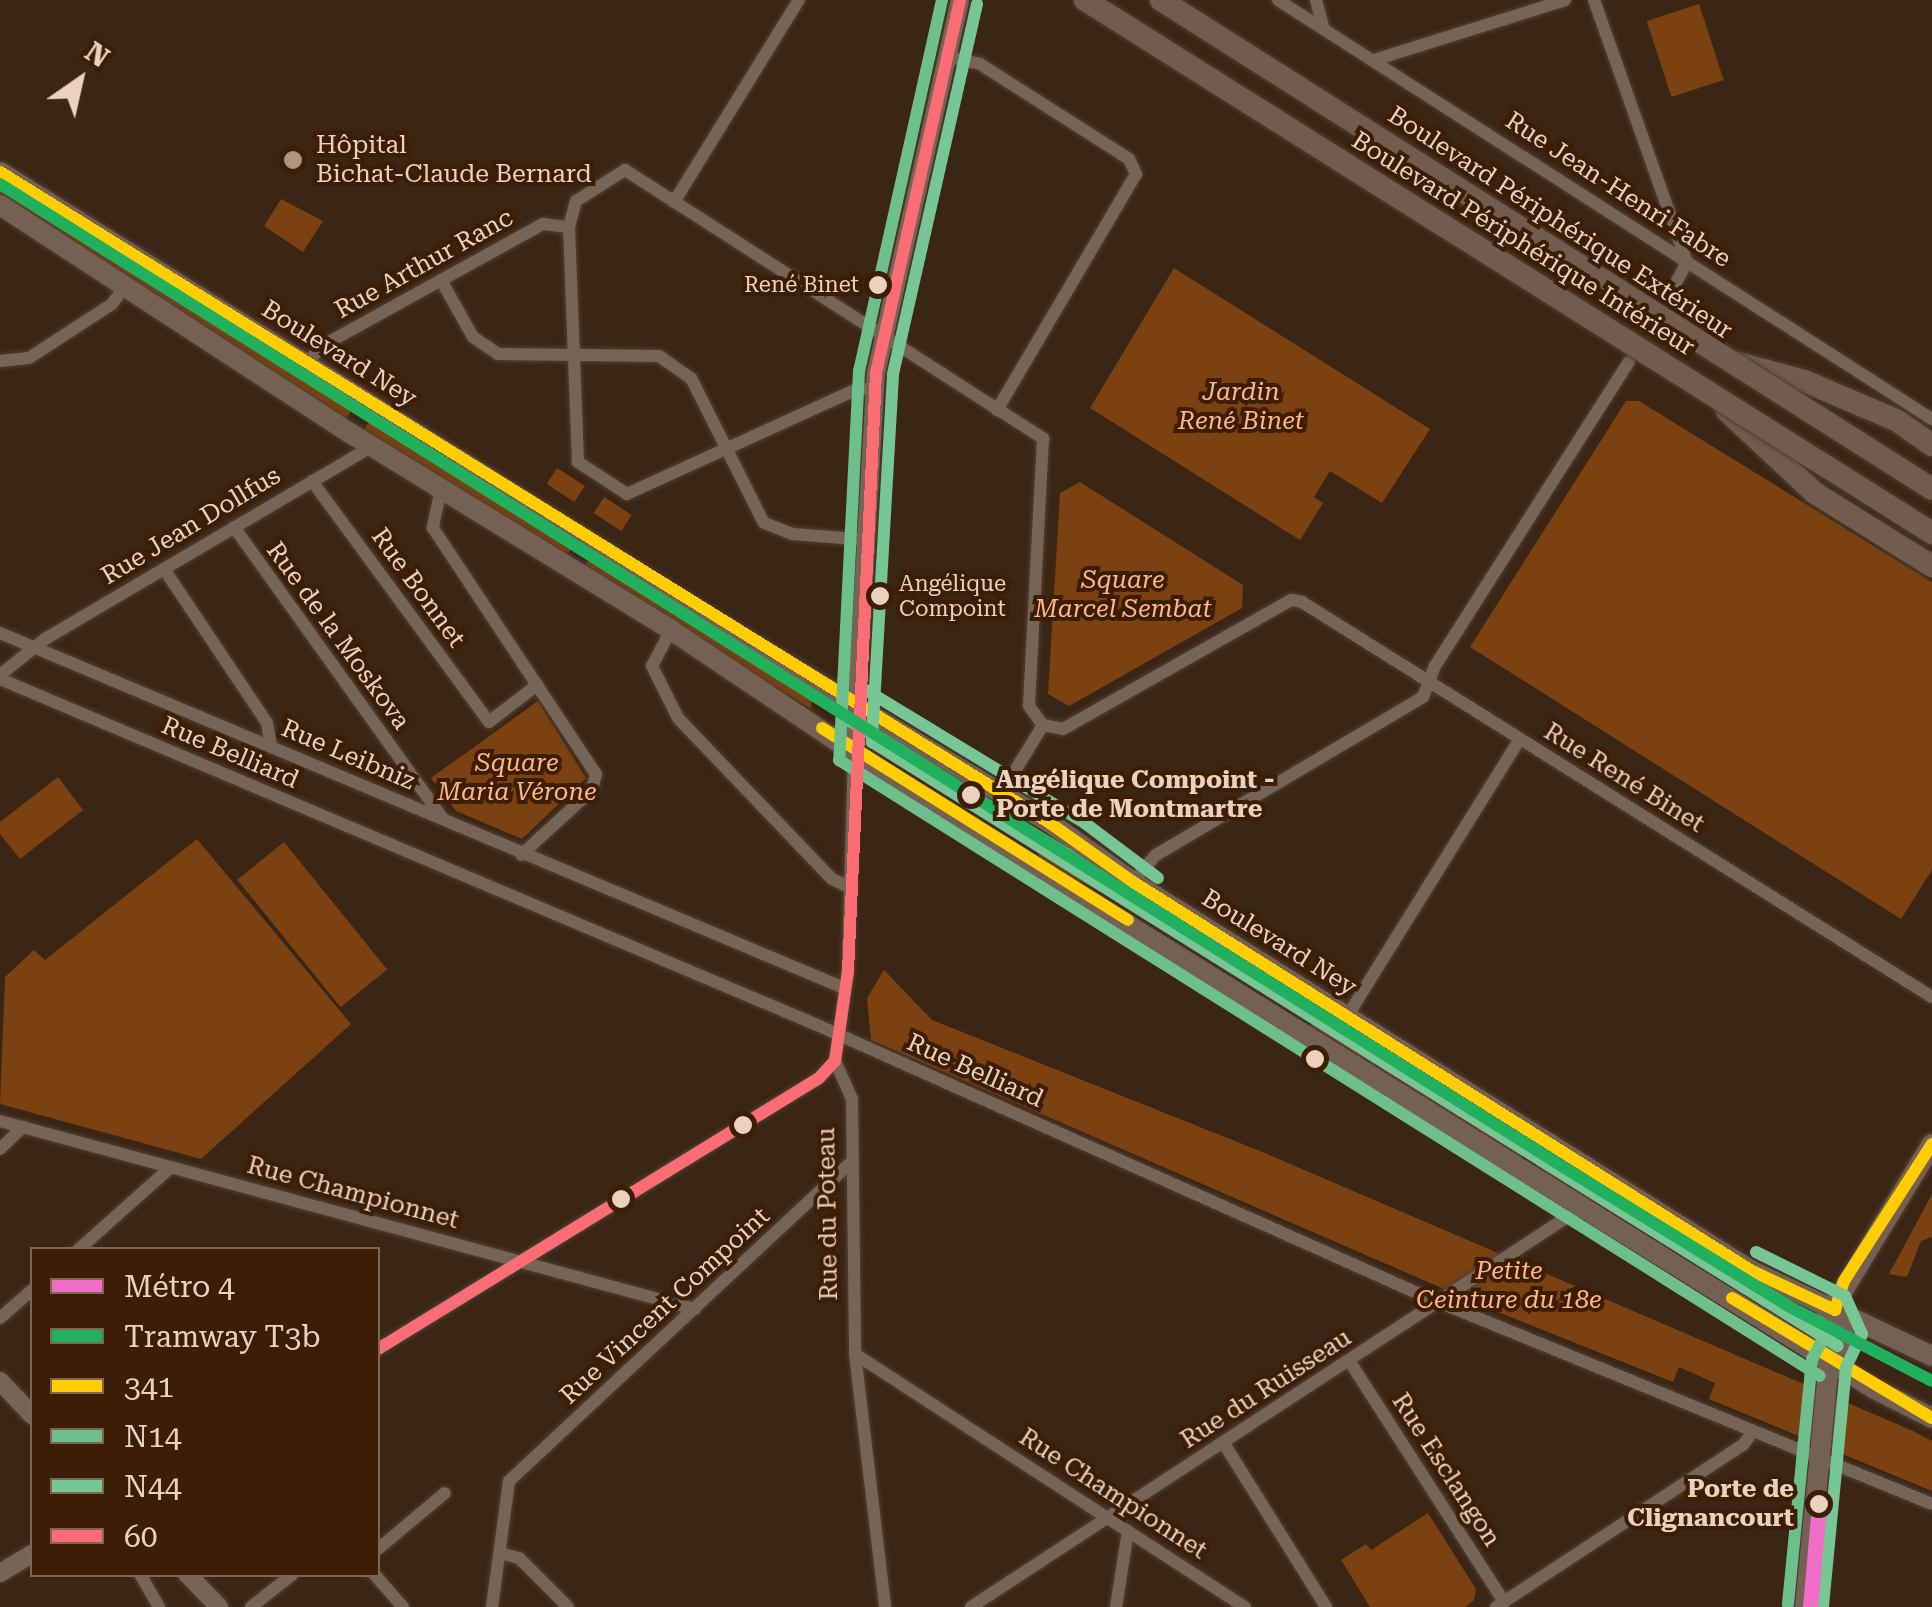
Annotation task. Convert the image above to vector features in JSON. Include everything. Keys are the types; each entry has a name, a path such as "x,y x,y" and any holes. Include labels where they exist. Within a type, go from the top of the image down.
{"highway":[{"name":"Boulevard Périphérique Intérieur","path":"1086,0 1932,533"},
{"name":"Boulevard Périphérique Extérieur","path":"1160,0 1720,358 1932,488"},
{"path":"1720,358 1804,381 1896,420 1932,444"},
{"path":"1710,396 1815,493 1932,566"}],"main road":[{"name":"Boulevard Ney","path":"0,172 1002,792 1133,882 1752,1270 1932,1356"},
{"path":"0,205 372,446 671,630 854,751 1830,1361 1932,1418"},
{"path":"1806,1607 1830,1361 1844,1337 1834,1310 1844,1281 1932,1144"}],"street":[{"path":"674,202 799,0"},
{"path":"380,1347 523,1263 819,1078 834,1061 842,1036 876,388 960,0"},
{"name":"Rue Jean-Henri Fabre","path":"1278,0 1932,419"},
{"path":"1374,60 1565,0"},
{"path":"1594,0 1687,262 1669,296"},
{"path":"1318,5 1324,28"},
{"path":"948,57 996,74 1129,159 1136,174 997,410"},
{"path":"876,388 855,390 627,494 578,462 569,228 576,201 624,170 1043,438 1029,706 1044,725 1002,792"},
{"name":"Rue Arthur Ranc","path":"308,363 320,347 543,224 569,228"},
{"path":"441,280 488,350 659,356 691,378 725,450 769,526 868,540"},
{"path":"4,362 29,358 112,304 124,286"},
{"path":"1133,882 1156,855 1401,715 1423,698 1428,684 1629,361"},
{"name":"Rue Jean Dollfus","path":"0,677 33,647 372,446"},
{"name":"Rue Bonnet","path":"312,481 489,722 536,685"},
{"path":"441,489 433,528 596,774 596,784 521,854"},
{"name":"Rue de la Moskova","path":"234,527 443,820"},
{"path":"164,569 267,723 270,746"},
{"name":"Rue René Binet","path":"1044,725 1062,729 1291,600 1932,998"},
{"path":"671,630 652,666 678,718 832,879 851,888"},
{"name":"Rue Leibniz","path":"0,633 844,988"},
{"name":"Rue Belliard","path":"0,677 842,1036 1442,1303 1932,1504"},
{"path":"1348,1015 1519,740"},
{"name":"Rue du Poteau","path":"834,1061 852,1098 855,1354 884,1607"},
{"name":"Rue Championnet","path":"0,1121 695,1310"},
{"path":"0,1148 24,1127"},
{"name":"Rue Vincent Compoint","path":"500,1552 509,1481 850,1163"},
{"path":"81,1247 171,1167"},
{"name":"Rue du Ruisseau","path":"971,1607 1442,1303 1584,1206"},
{"path":"0,1318 30,1292"},
{"name":"Rue Championnet","path":"855,1354 1245,1607"},
{"name":"Rue Esclangon","path":"1350,1362 1500,1604"},
{"path":"0,1381 30,1413"},
{"path":"1500,1604 1743,1445 1753,1432"},
{"path":"1223,1442 1326,1607"},
{"path":"380,1548 444,1493"},
{"path":"1116,1607 1128,1532"},
{"path":"492,1607 500,1552 519,1558 568,1607"},
{"path":"0,1573 30,1555"},
{"path":"142,1577 158,1607"},
{"path":"190,1577 218,1607"},
{"path":"251,1607 289,1577"},
{"path":"377,1577 404,1607"}],"green space":[{"path":"1699,4 1724,80 1671,97 1647,21"},
{"path":"0,179 358,401 345,420 0,200"},
{"path":"281,199 323,221 303,252 264,226"},
{"name":"Jardin René Binet","path":"1174,268 1430,429 1382,503 1330,471 1314,497 1323,503 1300,540 1090,408"},
{"path":"1626,401 1639,401 1932,582 1932,870 1901,919 1470,647"},
{"path":"375,412 578,539 565,558 363,432"},
{"path":"557,468 585,486 574,502 547,484"},
{"name":"Square Marcel Sembat","path":"1080,482 1243,585 1242,608 1069,706 1048,694 1060,493"},
{"path":"604,497 632,515 621,531 594,513"},
{"path":"594,551 812,692 811,709 583,569"},
{"name":"Square Maria Vérone","path":"538,701 586,778 522,839 456,811 431,778"},
{"path":"58,777 83,810 20,859 0,834 0,822"},
{"path":"1053,833 1116,882 1309,1004 1301,1017 1102,892 1036,860 1040,853 1031,847 1039,835 1048,840"},
{"path":"197,839 351,1024 201,1159 0,1104 5,977 34,950 45,960"},
{"path":"284,842 387,969 341,1007 237,880"},
{"name":"Petite Ceinture du 18e","path":"884,970 932,1020 1265,1153 1913,1431 1932,1441 1932,1491 1709,1399 1715,1383 1679,1367 1673,1382 1483,1306 871,1040 867,998"},
{"path":"1319,1012 1529,1143 1520,1158 1310,1026"},
{"path":"1546,1149 1783,1291 1772,1309 1535,1167"},
{"path":"1932,1194 1932,1237 1921,1241 1907,1277 1889,1274"},
{"path":"1428,1513 1476,1589 1474,1600 1465,1607 1370,1607 1341,1560 1366,1544 1371,1550"}],"tunnel":[{"path":"1636,350 1669,296"}],"metro line":[{"name":"4","path":"1810,1607 1819,1504"}],"tram line":[{"name":"T3b","path":"0,184 1560,1165 1788,1306 1932,1381"}],"transit line":[{"name":"N14","path":"942,0 859,371 839,760 1820,1376"},
{"name":"60","path":"380,1348 819,1078 835,1061 848,971 876,373 960,0"},
{"name":"N44","path":"977,4 893,375 872,742 1838,1346"},
{"name":"341","path":"0,172 1050,823 1133,882 1752,1271 1835,1310 1844,1281 1932,1144"},
{"name":"N44","path":"866,690 1086,824 1158,878"},
{"name":"N14","path":"848,720 1067,854 1138,906"},
{"name":"341","path":"822,728 1128,920"},
{"name":"N44","path":"1756,1252 1845,1296 1862,1334 1846,1367 1823,1607"},
{"name":"N14","path":"1740,1284 1821,1323 1825,1335 1812,1359 1788,1605"},
{"name":"341","path":"1732,1298 1932,1418"}],"place":[{"name":"Hôpital Bichat-Claude Bernard","path":"293,160"},
{"name":"René Binet","path":"878,285"},
{"name":"Angélique Compoint","path":"880,596"},
{"name":"Angélique Compoint - Porte de Montmartre","path":"971,795"},
{"name":"Porte de Clignancourt","path":"1819,1504"}]}
